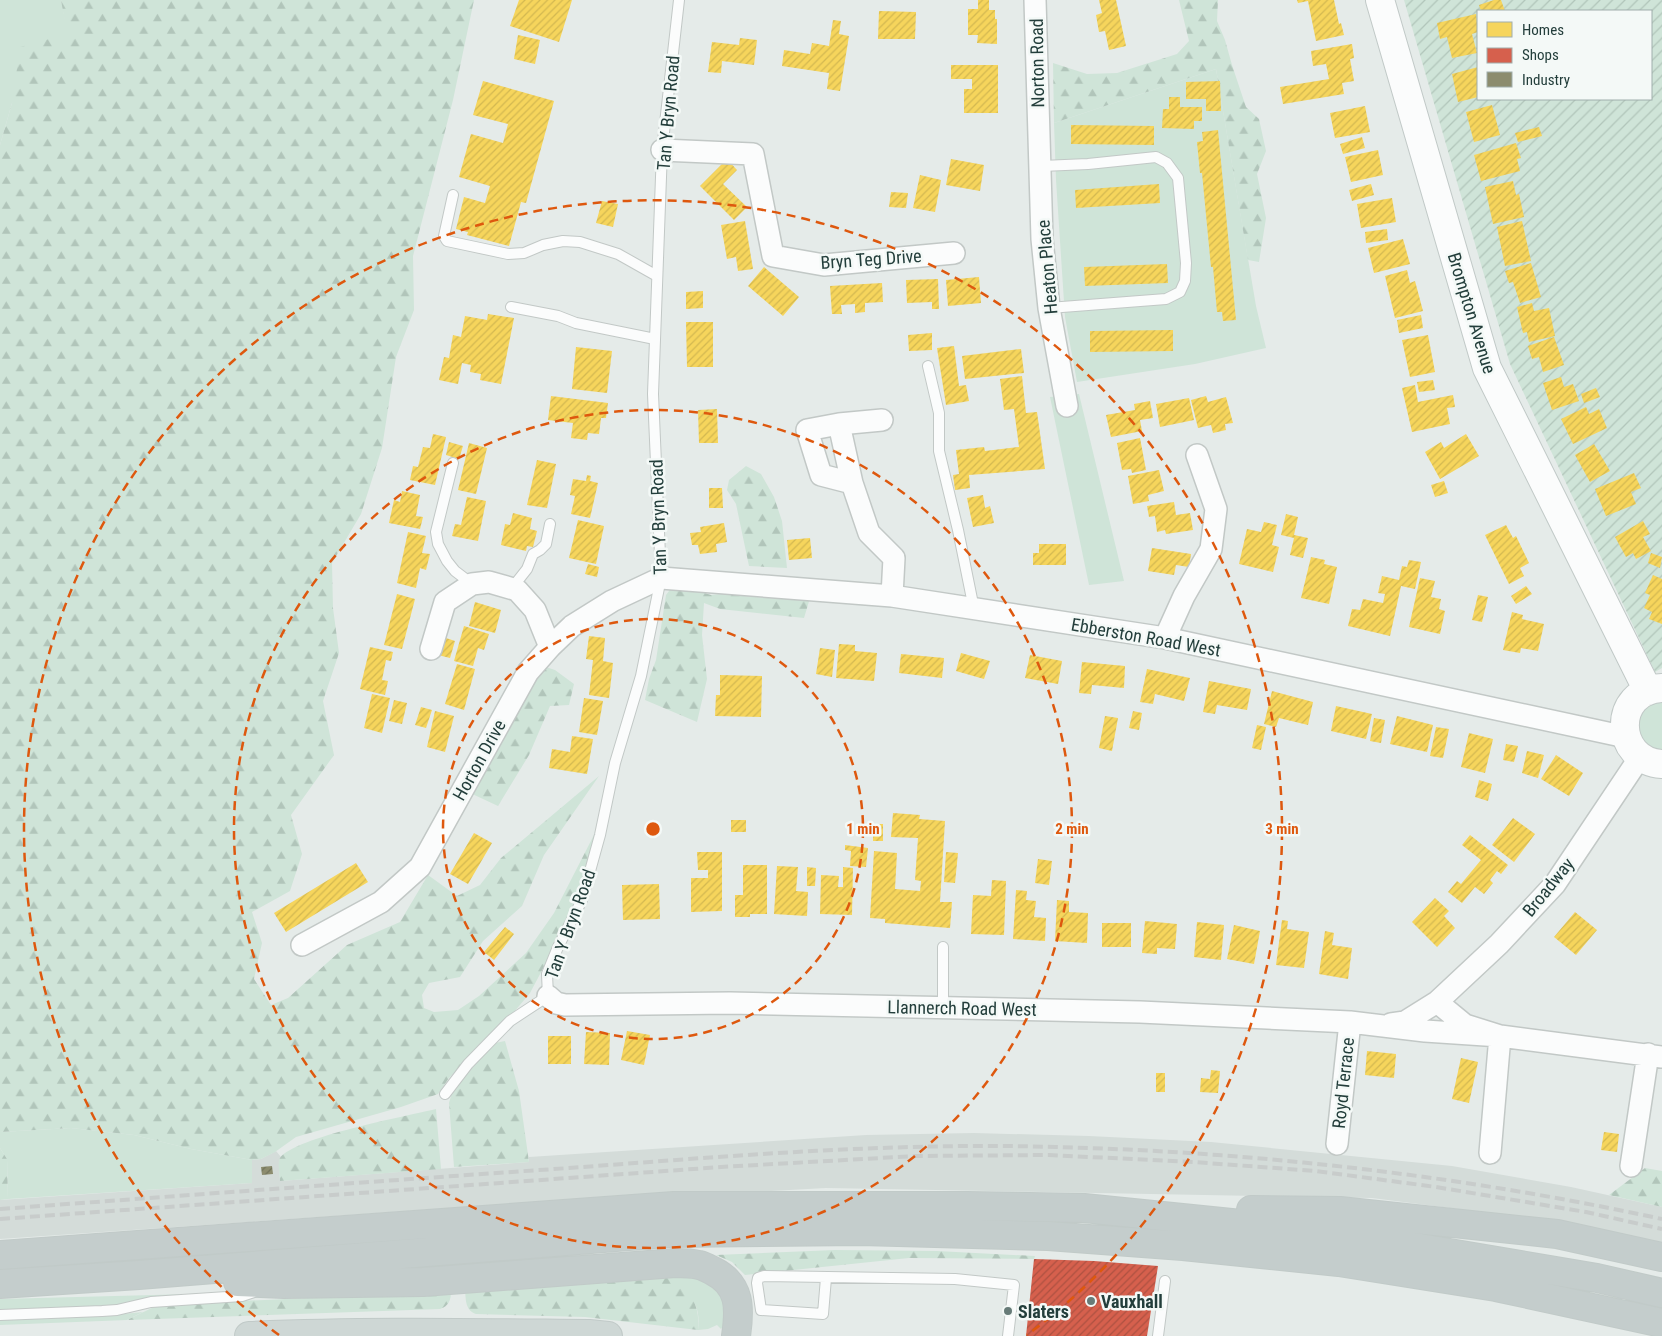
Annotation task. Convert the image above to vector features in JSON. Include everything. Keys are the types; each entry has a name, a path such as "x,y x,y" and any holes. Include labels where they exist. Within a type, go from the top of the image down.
{"highway":[{"path":"0,1256 674,1206 967,1206 1340,1211 1557,1234 1662,1257"},
{"path":"1084,1208 1251,1225 1414,1247 1597,1278 1662,1293"},
{"path":"0,1284 139,1275 666,1233 861,1231 1048,1236 1184,1246 1339,1262 1496,1287 1662,1323"},
{"path":"139,1275 284,1284 423,1282 675,1263 700,1265 719,1274 730,1284 738,1302 740,1315 736,1336"}],"main road":[{"name":"Brompton Avenue","path":"1380,0 1487,368 1655,689"},
{"path":"1643,752 1624,723 1629,707 1638,696 1655,689"},
{"path":"249,1336 464,1332 608,1336"}],"street":[{"name":"Norton Road","path":"1036,0 1038,127"},
{"name":"Heaton Place","path":"1038,127 1042,166 1042,239 1049,308 1067,406"},
{"name":"Bryn Teg Drive","path":"662,150 753,154 773,256 824,265 954,253"},
{"path":"852,483 821,475 807,430 838,424 882,420"},
{"path":"838,424 852,483 869,532 894,558 892,596"},
{"path":"1165,638 1184,596 1211,549 1216,509 1197,455"},
{"name":"Ebberston Road West","path":"661,578 892,596 1165,638 1643,752"},
{"name":"Horton Drive","path":"302,944 381,902 420,868 523,680 550,647 572,626 612,601 661,578"},
{"path":"431,649 445,602 472,584 488,582 517,590 536,610 550,647"},
{"name":"Broadway","path":"1437,1002 1499,944 1555,884 1643,752"},
{"name":"Llannerch Road West","path":"548,996 556,1003 565,1005 730,1003 943,1007 1140,1012 1350,1022 1424,1031 1500,1036 1655,1056"},
{"name":"Llannerch Road West","path":"1379,1025 1405,1022 1437,1002 1465,1025 1500,1036"},
{"name":"Royd Terrace","path":"1337,1144 1350,1022"},
{"path":"1490,1153 1500,1036"},
{"path":"1632,1166 1655,1056"}],"lane":[{"name":"Tan Y Bryn Road","path":"445,1094 468,1064 510,1021 548,996 547,974 582,900 600,835 615,763 641,676 661,578 653,394 662,150 679,0"},
{"path":"1042,166 1088,164 1156,157 1167,163 1178,178 1186,263 1185,281 1180,292 1166,299 1049,308"},
{"path":"453,195 444,236 447,242 508,254 524,253 543,245 563,240 580,242 618,254 658,276"},
{"path":"511,307 558,316 576,323 655,339"},
{"path":"928,366 939,413 939,451 974,609"},
{"path":"453,463 436,532 438,544 447,561 455,571 472,584"},
{"path":"512,588 527,569 533,554 546,544 550,524"},
{"path":"943,947 943,1007"},
{"path":"826,1278 823,1314 761,1310 757,1282 758,1278 764,1276 955,1279 1014,1285 1008,1336"},
{"path":"1158,1336 1166,1281"},
{"path":"0,1315 117,1310 151,1302 242,1296 284,1284"}],"shaded area":[{"path":"974,1133 1211,1142 1452,1166 1571,1187 1662,1207 1662,1245 1543,1220 1372,1198 826,1188 436,1209 0,1239 0,1200 252,1183 252,1160 261,1159 276,1151 281,1157 279,1162 280,1181 529,1162 529,1157 866,1135"}],"green space":[{"path":"0,0 61,0 68,34 12,103 0,145"},
{"path":"61,0 474,0 453,100 413,256 414,310 396,357 382,448 361,514 332,563 333,608 339,653 323,701 334,755 291,815 302,854 290,891 252,912 262,943 254,979 271,1005 288,998 347,945 400,922 428,875 457,896 480,885 501,858 599,776 544,855 522,906 483,941 460,977 429,983 422,995 424,1008 434,1012 458,1010 479,996 526,953 554,913 596,831 577,896 530,993 514,1012 449,1078 438,1094 401,1107 296,1137 275,1152 261,1159 252,1160 191,1149 134,1135 71,1128 0,1132 0,145 12,103 20,47 67,34"},
{"path":"1179,0 1218,0 1217,21 1225,40 1246,107 1259,119 1266,151 1257,174 1266,218 1259,262 1248,260 1216,69 1054,123 1053,63 1087,74 1117,73 1177,54 1189,41"},
{"path":"1404,0 1662,0 1662,668 1655,672 1510,364"},
{"path":"1216,69 1256,306 1266,348 1195,364 1077,382 1065,317 1054,123"},
{"path":"1079,394 1124,581 1089,585 1050,397"},
{"path":"746,466 761,474 774,497 782,521 787,568 749,566 736,504 727,490 729,480"},
{"path":"672,587 686,587 711,595 721,594 779,599 810,598 804,618 720,609 704,603 702,635 707,679 697,722 645,700 649,679 656,660 666,595"},
{"path":"540,665 555,670 574,684 569,705 550,706 529,755 498,806 468,792"},
{"path":"1662,699 1662,754 1637,738 1640,712 1647,705"},
{"path":"505,1041 519,1091 529,1162 454,1167 449,1103 453,1089 495,1043"},
{"path":"436,1109 441,1169 280,1181 280,1158 290,1150 307,1142 353,1128"},
{"path":"71,1128 134,1135 191,1149 252,1160 252,1183 8,1199 7,1159 0,1148 0,1132"},
{"path":"0,1148 7,1159 8,1199 0,1200"},
{"path":"1645,1168 1662,1171 1662,1207 1609,1195"},
{"path":"835,1250 937,1251 1035,1256 1034,1259 909,1258 745,1275 732,1262 716,1255"},
{"path":"692,1273 724,1292 725,1324 721,1329 717,1325 708,1329 698,1330 699,1319 695,1304 686,1292 665,1276"},
{"path":"665,1276 680,1285 691,1297 697,1312 698,1330 585,1317 476,1314 468,1307 465,1290"},
{"path":"451,1291 449,1302 440,1309 127,1320 158,1305"},
{"path":"230,1293 145,1298 115,1305 0,1310 0,1299"},
{"path":"143,1312 127,1320 0,1325 0,1320"}],"building: Homes":[{"path":"519,0 572,0 559,42 510,26"},
{"path":"978,0 989,0 989,10 995,10 997,44 977,43 978,35 968,35 968,9 978,9"},
{"path":"1099,0 1116,0 1126,46 1109,50 1105,31 1099,32 1096,15 1102,13"},
{"path":"1297,0 1334,0 1339,24 1341,23 1344,35 1316,41 1308,1 1298,3"},
{"path":"1494,0 1501,0 1505,10 1481,10 1479,5"},
{"path":"879,11 916,12 915,39 878,39"},
{"path":"1476,14 1477,32 1472,34 1477,53 1452,58 1447,37 1440,39 1437,23"},
{"path":"833,20 841,21 839,34 849,36 840,91 827,89 829,73 782,66 784,50 810,54 812,43 829,46"},
{"path":"518,35 540,40 535,64 514,59"},
{"path":"740,38 757,40 754,65 722,61 721,73 708,72 712,42 739,45"},
{"path":"1352,44 1354,58 1350,59 1354,81 1342,83 1344,94 1283,104 1280,87 1329,79 1326,64 1313,66 1311,51"},
{"path":"951,65 998,65 998,113 964,113 964,89 972,89 972,79 951,79"},
{"path":"1477,67 1477,97 1458,102 1452,74"},
{"path":"483,81 554,101 526,203 521,202 509,246 467,235 468,232 456,229 464,197 485,203 490,186 459,177 471,134 503,143 508,124 473,115"},
{"path":"1220,81 1221,111 1206,111 1206,99 1186,99 1186,82"},
{"path":"1169,97 1180,97 1180,107 1202,107 1202,121 1194,121 1194,129 1162,128 1163,109 1169,109"},
{"path":"1492,105 1500,135 1474,142 1466,112"},
{"path":"1365,106 1370,132 1335,138 1330,113"},
{"path":"1071,125 1154,126 1154,145 1071,144"},
{"path":"1539,127 1542,136 1518,142 1515,133"},
{"path":"1218,130 1236,320 1223,321 1222,312 1217,312 1197,142 1203,141 1202,132"},
{"path":"1362,137 1365,148 1343,154 1340,144"},
{"path":"1516,143 1521,158 1517,159 1520,171 1481,181 1474,155"},
{"path":"1378,150 1383,175 1351,182 1345,157"},
{"path":"727,159 737,170 723,184 747,207 734,220 700,186"},
{"path":"951,159 984,165 980,191 946,185"},
{"path":"920,175 941,180 935,212 913,208"},
{"path":"1513,181 1516,195 1519,194 1524,217 1493,224 1485,187"},
{"path":"1159,184 1160,203 1076,208 1075,190"},
{"path":"1371,184 1374,195 1352,201 1349,190"},
{"path":"891,192 908,193 906,208 889,207"},
{"path":"1392,198 1396,222 1361,228 1357,204"},
{"path":"602,201 618,204 613,227 596,223"},
{"path":"745,221 753,269 738,271 736,257 727,259 721,225"},
{"path":"1522,221 1531,261 1505,266 1497,227"},
{"path":"1387,229 1388,240 1366,243 1365,232"},
{"path":"1403,239 1410,264 1374,273 1368,248"},
{"path":"1531,263 1541,297 1520,303 1513,282 1509,283 1505,271"},
{"path":"1167,264 1168,283 1085,286 1084,267"},
{"path":"764,267 799,297 783,316 748,286"},
{"path":"1407,270 1410,283 1415,281 1423,311 1395,318 1385,276"},
{"path":"979,277 981,303 948,306 946,280"},
{"path":"938,279 939,309 932,309 932,302 907,303 906,280"},
{"path":"882,283 883,302 865,303 865,312 855,313 855,304 841,305 842,314 832,314 830,286"},
{"path":"703,291 703,308 686,309 686,292"},
{"path":"1532,303 1534,311 1549,308 1555,336 1529,342 1527,332 1523,333 1517,307"},
{"path":"488,314 514,318 501,384 480,380 481,374 470,372 471,365 462,363 458,384 439,380 444,357 449,358 453,335 461,337 465,316 487,320"},
{"path":"1421,315 1423,328 1399,333 1397,320"},
{"path":"686,322 713,322 713,367 687,367"},
{"path":"1173,330 1173,351 1090,352 1090,331"},
{"path":"932,333 932,350 909,351 908,335"},
{"path":"1428,335 1435,372 1410,377 1402,340"},
{"path":"1554,337 1564,365 1543,372 1539,357 1532,359 1528,346"},
{"path":"954,346 959,386 966,385 969,401 946,405 937,348"},
{"path":"576,347 612,351 607,393 572,389"},
{"path":"1021,349 1024,373 965,379 962,356"},
{"path":"1022,376 1026,413 1037,412 1045,469 969,475 970,488 955,490 953,475 959,474 956,450 984,447 985,451 1019,447 1014,409 1004,410 1000,379"},
{"path":"1561,377 1564,387 1573,384 1579,401 1552,410 1543,383"},
{"path":"1433,380 1435,390 1419,392 1417,382"},
{"path":"1415,385 1418,402 1453,395 1455,407 1447,408 1450,424 1412,432 1402,388"},
{"path":"1596,388 1600,397 1584,403 1581,394"},
{"path":"551,396 608,403 606,418 601,418 599,434 588,433 587,440 571,438 573,423 548,420"},
{"path":"1206,396 1208,402 1226,397 1233,423 1225,424 1226,430 1213,433 1211,425 1198,428 1191,400"},
{"path":"1189,398 1194,420 1160,427 1156,404"},
{"path":"1150,401 1153,418 1140,420 1142,431 1111,437 1106,415 1135,410 1134,404"},
{"path":"1586,407 1589,414 1599,409 1607,428 1573,444 1561,419"},
{"path":"717,409 718,443 699,443 698,410"},
{"path":"433,434 446,437 435,485 410,480 413,466 418,467 423,447 430,448"},
{"path":"1466,434 1479,456 1440,479 1425,452 1441,442 1444,448"},
{"path":"1140,438 1146,470 1132,473 1131,469 1122,470 1117,443"},
{"path":"449,442 463,446 459,459 446,455"},
{"path":"469,443 487,448 476,494 458,490"},
{"path":"1594,444 1610,471 1590,482 1575,455"},
{"path":"537,460 556,464 547,508 527,505"},
{"path":"1159,470 1164,491 1148,495 1149,501 1133,504 1128,476"},
{"path":"1634,473 1641,488 1631,492 1636,504 1606,516 1595,489"},
{"path":"587,475 591,476 590,481 598,483 590,518 571,514 575,496 570,495 573,479 586,481"},
{"path":"1444,481 1448,493 1435,497 1431,485"},
{"path":"709,488 722,488 723,508 709,508"},
{"path":"402,491 420,495 416,516 423,517 420,529 389,523 394,500 400,502"},
{"path":"983,495 985,508 990,506 994,523 973,527 967,498"},
{"path":"467,497 486,501 478,541 452,536 455,524 461,525"},
{"path":"1174,502 1176,515 1190,513 1193,530 1166,534 1165,530 1157,532 1155,516 1149,517 1147,506"},
{"path":"513,513 532,518 530,529 537,531 533,547 527,546 526,551 501,545 505,524 510,525"},
{"path":"1286,514 1298,517 1294,535 1308,538 1303,558 1290,555 1294,538 1281,535"},
{"path":"578,520 604,526 596,564 569,558"},
{"path":"1643,521 1650,534 1643,537 1651,551 1636,559 1633,553 1626,557 1615,537"},
{"path":"1264,522 1277,525 1272,545 1279,547 1273,572 1239,564 1247,529 1261,532"},
{"path":"724,523 727,542 716,544 717,552 700,554 698,545 692,545 690,533 701,532 700,527"},
{"path":"1506,525 1513,538 1516,536 1529,563 1520,568 1524,576 1509,584 1485,535"},
{"path":"408,532 426,536 422,553 430,554 426,570 420,568 416,588 397,583"},
{"path":"810,538 812,558 789,560 787,540"},
{"path":"1039,544 1066,544 1066,565 1033,565 1033,553 1039,553"},
{"path":"1152,548 1191,554 1189,567 1176,565 1174,575 1148,571"},
{"path":"1651,553 1662,557 1660,568 1648,563"},
{"path":"1311,557 1325,560 1324,564 1337,567 1329,604 1301,598"},
{"path":"1409,560 1421,562 1415,589 1401,586 1390,636 1348,626 1352,609 1360,610 1363,599 1383,603 1385,594 1378,593 1382,576 1399,580 1402,566 1407,567"},
{"path":"588,564 599,567 597,577 585,574"},
{"path":"1653,575 1662,579 1662,624 1649,619 1652,612 1644,608 1650,595 1645,593"},
{"path":"1420,578 1435,581 1431,597 1441,599 1439,609 1445,611 1440,634 1409,627"},
{"path":"1526,586 1532,594 1516,604 1511,596"},
{"path":"397,594 415,599 402,649 384,645"},
{"path":"1478,595 1488,597 1482,622 1472,620"},
{"path":"475,602 501,610 495,633 469,626"},
{"path":"1512,612 1523,615 1522,619 1544,624 1538,651 1521,648 1520,653 1503,650"},
{"path":"464,626 489,634 484,650 478,648 473,666 454,661"},
{"path":"589,636 605,638 603,661 613,663 609,698 589,695 593,660 586,659"},
{"path":"443,637 455,641 450,658 438,655"},
{"path":"839,644 855,645 855,651 877,653 874,681 836,678"},
{"path":"370,647 393,652 391,661 386,660 382,680 388,681 385,695 360,689"},
{"path":"820,648 835,650 832,677 816,674"},
{"path":"961,653 990,661 984,679 956,671"},
{"path":"901,654 944,658 942,678 899,673"},
{"path":"1030,655 1062,661 1058,684 1025,678"},
{"path":"1082,662 1125,666 1124,688 1092,685 1091,694 1079,693"},
{"path":"457,664 475,669 464,710 445,704"},
{"path":"1147,669 1190,678 1184,701 1155,694 1153,704 1140,702"},
{"path":"720,675 762,676 761,717 715,716 716,695 720,695"},
{"path":"1209,681 1251,689 1247,710 1217,705 1215,714 1203,712"},
{"path":"1272,691 1313,702 1308,725 1279,718 1276,727 1264,724"},
{"path":"372,694 390,698 382,733 364,728"},
{"path":"584,698 603,701 597,735 579,732"},
{"path":"394,700 407,703 402,724 389,721"},
{"path":"1336,706 1372,714 1366,739 1331,731"},
{"path":"421,707 432,710 426,728 415,725"},
{"path":"435,711 454,716 445,752 427,747"},
{"path":"1133,711 1142,713 1139,730 1129,728"},
{"path":"1105,716 1118,718 1112,751 1099,748"},
{"path":"1397,716 1433,725 1427,752 1390,744"},
{"path":"1374,718 1385,720 1381,743 1370,741"},
{"path":"1257,725 1266,727 1261,750 1252,748"},
{"path":"1436,727 1449,729 1443,758 1430,756"},
{"path":"1469,733 1493,739 1485,773 1461,767"},
{"path":"572,736 593,739 587,774 549,768 552,749 570,752"},
{"path":"1506,744 1518,746 1514,762 1503,760"},
{"path":"1527,751 1544,755 1538,778 1522,773"},
{"path":"1556,755 1583,773 1569,796 1541,779"},
{"path":"1479,780 1492,784 1488,801 1475,797"},
{"path":"893,813 920,815 919,819 945,821 940,902 952,902 950,928 885,923 885,919 870,918 874,851 897,853 895,889 920,891 921,881 915,880 918,838 891,837"},
{"path":"1513,818 1535,834 1514,862 1492,845"},
{"path":"731,820 746,820 746,832 731,832"},
{"path":"873,824 883,824 883,841 873,841"},
{"path":"474,833 492,843 468,884 450,874"},
{"path":"1470,835 1508,865 1501,874 1497,871 1490,880 1493,883 1484,894 1475,887 1462,903 1448,892 1457,881 1461,884 1481,860 1462,845"},
{"path":"845,845 868,848 866,867 850,866 851,851 845,850"},
{"path":"697,852 722,852 722,911 691,912 691,878 708,878 708,870 698,870"},
{"path":"946,852 958,853 955,883 944,882"},
{"path":"1038,859 1052,861 1049,885 1035,883"},
{"path":"356,863 368,882 286,932 274,913"},
{"path":"743,865 767,865 767,914 750,914 750,917 735,917 735,895 743,895"},
{"path":"777,866 798,867 796,891 808,892 807,916 774,914"},
{"path":"807,867 816,868 815,886 807,886"},
{"path":"843,867 853,868 852,915 820,914 821,875 839,876 838,887 843,887"},
{"path":"992,880 1006,881 1004,935 971,934 973,895 991,896"},
{"path":"659,884 660,919 623,920 622,885"},
{"path":"1016,890 1027,891 1026,900 1036,901 1034,917 1046,918 1045,941 1013,939"},
{"path":"1435,898 1449,911 1444,916 1455,928 1437,947 1412,922"},
{"path":"1057,900 1069,901 1069,912 1088,913 1087,943 1055,941"},
{"path":"1575,912 1597,930 1576,955 1554,937"},
{"path":"1282,920 1288,921 1287,929 1309,932 1304,968 1276,965"},
{"path":"1145,921 1177,924 1175,949 1157,948 1157,954 1142,953"},
{"path":"1197,922 1224,925 1221,960 1194,957"},
{"path":"1102,923 1131,923 1131,947 1102,947"},
{"path":"1234,925 1260,931 1254,964 1227,959"},
{"path":"505,927 514,934 494,960 484,952"},
{"path":"1325,931 1334,933 1332,945 1352,948 1348,979 1319,974"},
{"path":"627,1031 650,1035 644,1065 621,1060"},
{"path":"586,1032 610,1033 609,1065 584,1064"},
{"path":"548,1036 571,1036 571,1064 548,1064"},
{"path":"1367,1051 1396,1054 1394,1078 1365,1075"},
{"path":"1461,1058 1478,1062 1469,1103 1452,1099"},
{"path":"1211,1070 1220,1071 1218,1093 1200,1092 1201,1078 1210,1079"},
{"path":"1156,1073 1165,1073 1165,1092 1156,1092"},
{"path":"1604,1132 1619,1134 1617,1152 1601,1150"}],"building: Shops":[{"name":"Vauxhall","path":"1034,1259 1158,1266 1147,1336 1026,1336"}],"building: Industry":[{"path":"272,1166 273,1174 262,1175 261,1167"}],"railway":[{"path":"0,1209 812,1151 934,1146 994,1146 1208,1154 1360,1169 1512,1190 1662,1219"},
{"path":"0,1219 721,1167 916,1156 1049,1155 1193,1162 1316,1171 1436,1187 1586,1212 1662,1229"}],"place":[{"name":"Vauxhall","path":"1091,1301"},
{"name":"Slaters","path":"1008,1311"}]}
